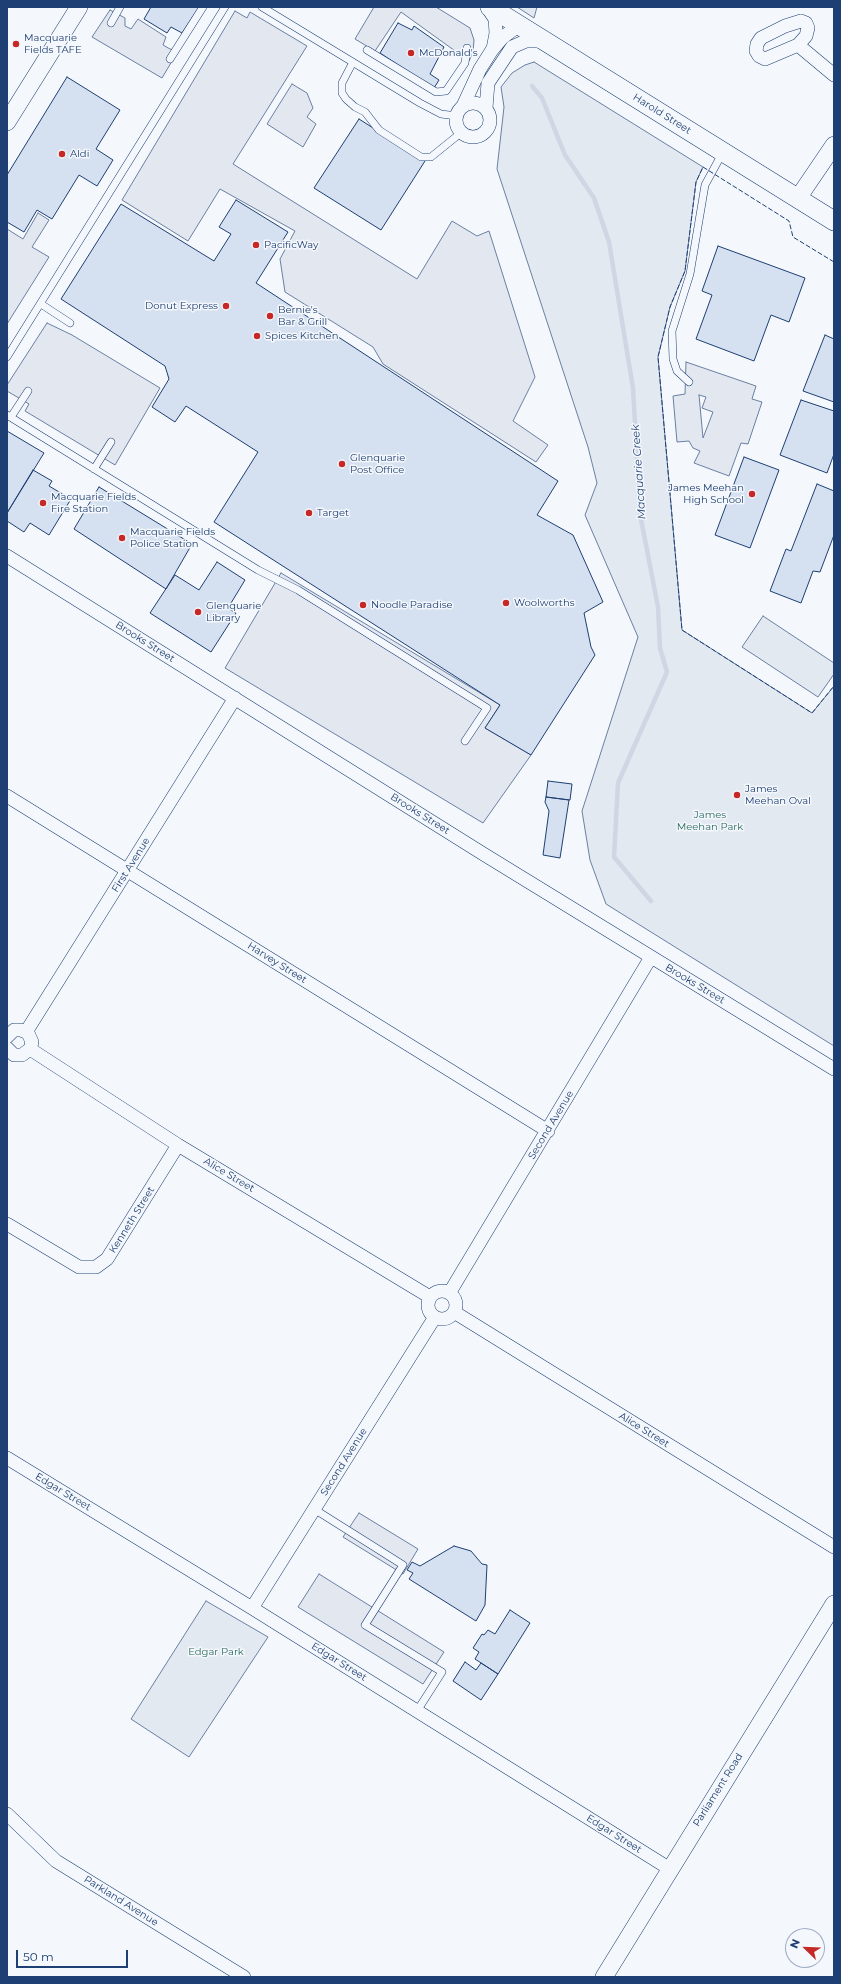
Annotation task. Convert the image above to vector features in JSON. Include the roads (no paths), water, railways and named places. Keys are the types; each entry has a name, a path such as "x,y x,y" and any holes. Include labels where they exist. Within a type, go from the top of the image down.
{"main road":[{"name":"Harold Street","path":"489,7 834,221"}],"street":[{"path":"7,122 80,7"},
{"path":"489,7 494,19 496,33 492,50"},
{"path":"518,25 517,35 512,47 488,83 486,108 490,119 486,129 482,133 473,136 462,132 456,122 480,69 492,50 502,38 518,25"},
{"path":"512,47 526,41 544,41"},
{"path":"798,45 834,75"},
{"path":"460,111 474,103 486,108"},
{"path":"798,198 834,146"},
{"name":"Brooks Street","path":"7,556 651,957 834,1069"},
{"name":"First Avenue","path":"26,1032 235,698"},
{"name":"Harvey Street","path":"7,796 548,1130"},
{"name":"Second Avenue","path":"450,1292 651,957"},
{"path":"16,1030 26,1032 32,1040 30,1050 22,1055 8,1045 16,1030"},
{"name":"Alice Street","path":"30,1050 178,1145 430,1297"},
{"name":"Kenneth Street","path":"7,1224 79,1266 96,1267 107,1259 178,1145"},
{"path":"439,1291 450,1292 456,1302 454,1312 445,1318 435,1317 428,1307 430,1297 439,1291"},
{"name":"Alice Street","path":"454,1312 834,1547"},
{"name":"Second Avenue","path":"252,1608 435,1317"},
{"name":"Edgar Street","path":"7,1458 252,1608 670,1869"},
{"name":"Parliament Road","path":"604,1977 834,1604"},
{"name":"Parkland Avenue","path":"7,1814 56,1861 244,1977"}],"lane":[{"path":"111,23 120,7"},
{"path":"170,59 203,7"},
{"path":"7,357 225,7"},
{"path":"262,7 420,103 441,114 460,111"},
{"path":"367,50 436,92 446,91 465,63 468,48"},
{"path":"353,62 342,83 342,93 346,99 365,112 379,130 421,157 431,157 462,132"},
{"path":"689,382 676,371 673,359 672,331 690,274 704,185 723,152"},
{"path":"41,304 70,323"},
{"path":"28,391 9,416 258,570 298,590 487,708 465,741"},
{"path":"94,469 111,442"},
{"path":"314,1509 403,1565 365,1625 442,1672 417,1711"}],"waterway":[{"name":"Macquarie Creek","path":"532,86 542,98 565,155 594,198 609,242 633,388 640,514 658,607 660,648 667,672 618,783 614,857 651,901"}],"place":[{"name":"Macquarie Fields TAFE","path":"16,44"},
{"name":"McDonald's","path":"411,53"},
{"name":"Aldi","path":"62,154"},
{"name":"PacificWay","path":"256,245"},
{"name":"Donut Express","path":"226,306"},
{"name":"Bernie's Bar & Grill","path":"270,316"},
{"name":"Spices Kitchen","path":"257,336"},
{"name":"Glenquarie Post Office","path":"342,464"},
{"name":"James Meehan High School","path":"752,494"},
{"name":"Macquarie Fields Fire Station","path":"43,503"},
{"name":"Target","path":"309,513"},
{"name":"Macquarie Fields Police Station","path":"122,538"},
{"name":"Woolworths","path":"506,603"},
{"name":"Noodle Paradise","path":"363,605"},
{"name":"Glenquarie Library","path":"198,612"},
{"name":"James Meehan Oval","path":"737,795"}],"park label":[{"name":"James Meehan Park","path":"710,820"},
{"name":"Edgar Park","path":"216,1652"}]}
